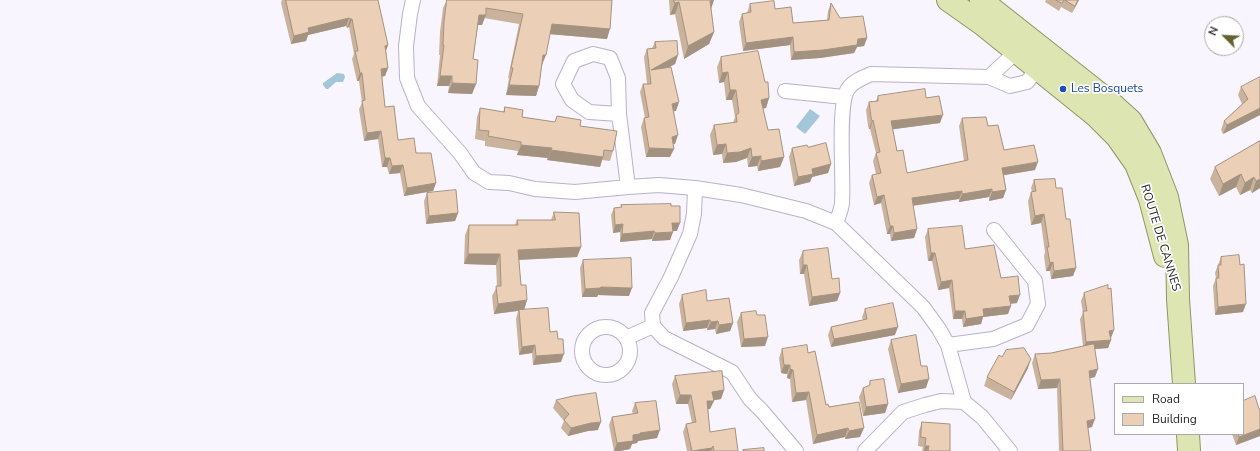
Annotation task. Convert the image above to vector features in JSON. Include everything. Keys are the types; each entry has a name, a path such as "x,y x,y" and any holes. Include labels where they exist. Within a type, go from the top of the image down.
{"main road":[{"name":"ROUTE DE CANNES","path":"948,0 1022,50 1037,69 1096,116 1117,137 1136,164 1150,198 1178,299"},
{"name":"ROUTE DE CANNES","path":"981,0 1110,102 1131,121 1150,153 1167,197 1177,245 1178,299 1184,383"},
{"path":"1188,435 1189,451"}],"street":[{"path":"413,0 406,46 407,78 418,106 460,154 474,173 489,182 509,183 535,189 575,192 659,185 695,188 741,195 806,212 836,223 923,307 939,329 948,345 964,402 982,417 1010,451"},
{"path":"1002,16 1009,32 1022,50 1076,84 1110,102"},
{"path":"989,77 1022,50"},
{"path":"619,114 589,112 572,100 563,84 574,62 593,54 610,58 618,78 619,114 628,187"},
{"path":"836,223 842,204 842,113 844,97 848,88 858,80 871,74 989,77 1010,86 1027,82 1037,69"},
{"path":"785,92 844,97"},
{"path":"695,188 694,214 690,234 671,277 652,314 653,326 664,338 732,372 750,399 796,451"},
{"path":"948,345 993,339 1027,325 1038,304 1035,281 994,230"},
{"path":"626,338 653,326"},
{"path":"865,451 903,412 941,401 964,402"}],"water":[{"path":"337,73 344,74 345,77 343,82 336,82 326,89 323,83"},
{"path":"810,109 820,116 805,134 796,127"}],"building":[{"path":"286,0 378,0 388,45 385,46 388,68 381,69 385,107 394,106 398,140 414,138 416,153 431,153 436,183 407,188 403,165 392,166 390,158 385,158 381,131 367,133 362,101 365,100 362,73 360,73 355,51 358,51 352,19 349,18 308,28 309,32 294,36"},
{"path":"447,0 612,0 610,29 552,24 546,55 543,55 539,86 509,85 513,68 511,68 523,14 486,8 486,15 479,15 473,59 478,60 476,84 452,83 452,76 440,76"},
{"path":"674,0 713,0 710,1 714,32 688,46 679,2 675,3"},
{"path":"1056,0 1064,0 1062,3"},
{"path":"1065,0 1078,0 1075,6"},
{"path":"774,1 775,9 791,7 793,23 829,20 831,3 840,18 863,16 867,38 858,39 857,45 823,50 794,52 793,37 746,43 742,14 751,12 750,4"},
{"path":"677,41 678,55 651,70 671,67 679,102 672,104 678,135 672,137 674,149 649,148 644,118 649,117 643,84 651,84 647,49 656,48 655,42"},
{"path":"758,51 765,82 768,82 769,98 761,100 768,130 779,129 784,157 761,161 761,156 752,157 751,148 740,152 727,153 726,144 717,145 714,125 737,122 736,115 739,113 736,90 730,90 728,72 722,73 721,57"},
{"path":"1260,77 1260,108 1227,125 1224,121 1248,99 1241,87"},
{"path":"925,89 926,98 939,96 943,115 891,121 897,151 903,150 907,173 968,160 962,118 986,117 988,126 998,125 1004,150 1034,145 1038,162 1002,168 1006,190 992,192 992,189 962,194 962,191 912,198 917,229 894,233 893,226 890,226 884,195 877,197 872,175 881,173 876,153 880,152 871,117 869,102 878,101 878,96"},
{"path":"505,107 523,110 522,117 555,122 557,116 581,120 580,126 617,131 613,151 604,150 603,157 551,150 552,148 521,145 521,142 488,136 489,131 479,130 480,108 504,112"},
{"path":"1260,141 1260,179 1256,181 1254,177 1245,183 1241,174 1223,184 1215,167"},
{"path":"826,143 831,164 812,169 813,174 798,177 792,148 807,145 808,147"},
{"path":"1055,179 1056,188 1062,188 1066,219 1070,219 1076,268 1054,271 1053,262 1050,263 1047,247 1049,247 1044,214 1035,216 1031,192 1036,191 1034,180"},
{"path":"456,190 458,213 429,216 427,193"},
{"path":"671,204 671,206 680,206 680,223 672,223 673,232 655,233 654,231 622,234 623,224 615,225 614,208 622,207 621,205"},
{"path":"554,212 579,213 581,247 518,250 521,285 526,285 527,300 498,304 496,286 501,286 500,254 468,254 469,225 518,225 517,220 555,220"},
{"path":"962,226 965,249 994,245 1001,278 1018,276 1020,295 1009,296 1011,306 983,309 984,316 966,319 965,311 955,311 952,280 941,282 935,253 931,253 928,229"},
{"path":"828,248 832,279 839,278 840,293 812,297 807,265 803,265 803,251"},
{"path":"1239,255 1240,265 1244,264 1246,304 1218,307 1216,278 1219,278 1218,265 1221,265 1221,257"},
{"path":"631,258 632,288 601,287 585,289 583,260"},
{"path":"1108,285 1108,289 1111,288 1114,330 1109,331 1111,340 1086,342 1083,311 1087,311 1084,293"},
{"path":"706,290 707,301 729,298 733,323 719,325 718,321 711,322 710,320 686,323 682,295"},
{"path":"893,303 898,327 834,339 831,327 867,319 865,309"},
{"path":"548,308 550,332 557,331 558,339 563,339 564,354 536,356 535,345 522,347 519,310"},
{"path":"756,311 757,315 765,315 768,337 744,339 741,313"},
{"path":"916,335 921,366 927,366 929,379 901,384 891,340"},
{"path":"1094,344 1098,369 1089,371 1095,419 1087,421 1091,451 1063,451 1060,379 1041,380 1035,354 1051,353"},
{"path":"807,345 808,353 815,351 826,405 828,404 829,407 859,402 864,428 849,431 848,428 817,435 809,392 796,393 793,370 790,369 790,365 784,365 782,349"},
{"path":"1024,348 1031,359 1014,392 987,377 999,355 1002,357 1006,350"},
{"path":"722,371 724,390 712,392 714,401 707,401 710,432 735,428 738,451 714,451 713,446 712,448 692,451 686,424 696,422 691,395 680,395 675,376"},
{"path":"884,379 888,404 866,407 863,388 870,385 870,381"},
{"path":"596,393 601,422 571,428 564,420 569,414 556,400"},
{"path":"1255,396 1260,409 1260,429 1239,437 1238,435 1244,435 1244,401"},
{"path":"656,401 660,430 633,435 633,441 617,443 612,417 638,413 635,403"},
{"path":"922,422 950,424 950,451 928,451 929,446 925,446 926,438 921,437"},
{"path":"764,448 764,451 743,451 743,450"}],"place":[{"name":"Les Bosquets","path":"1063,89"}]}
